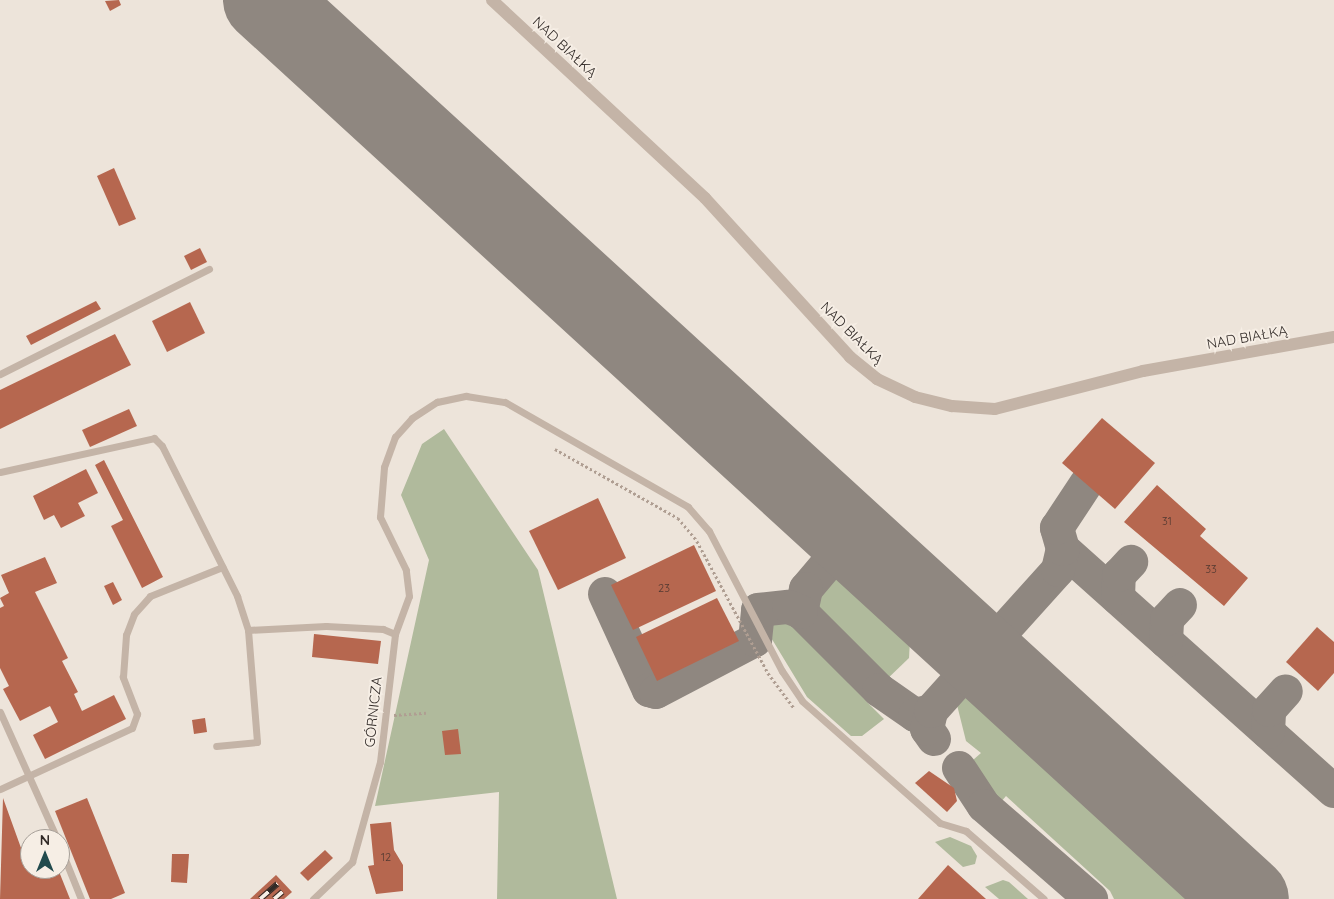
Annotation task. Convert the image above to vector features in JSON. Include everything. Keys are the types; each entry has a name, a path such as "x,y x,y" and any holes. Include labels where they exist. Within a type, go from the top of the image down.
{"street":[{"name":"NAD BIAŁKĄ","path":"492,0 705,198 850,357 877,379 915,397 952,406 995,408 1143,371 1334,337"}],"lane":[{"path":"0,374 209,269"},
{"name":"GÓRNICZA","path":"313,899 352,862 380,762 395,634 410,584 380,517 381,479 395,437 419,413 448,398 481,396 505,402 636,474 688,507 709,531 782,671 802,701 940,823 966,831 1044,899"},
{"path":"0,472 154,438 222,567 248,630 257,742 216,746"},
{"path":"0,789 32,777 132,728 137,714 123,677 126,635 134,614 150,596 222,567"},
{"path":"248,630 317,626 383,629 395,634"},
{"path":"0,712 32,777 53,829"},
{"path":"70,872 81,899"}],"path":[{"path":"555,449 678,518 697,541 768,673 794,708"},
{"path":"385,715 426,713"}],"green space":[{"path":"444,429 538,570 617,899 497,899 499,792 375,806 429,560 401,495 422,444"},
{"path":"835,573 910,640 909,658 883,683 811,614 812,600"},
{"path":"776,614 789,616 808,630 876,693 866,701 884,719 862,736 851,736 807,697 761,621"},
{"path":"965,693 971,696 1196,899 1114,899 1110,891 1006,796 1000,803 985,788 973,760 981,753 966,741 956,701"},
{"path":"950,837 971,846 977,856 975,864 963,867 935,842"},
{"path":"1003,880 1009,882 1028,899 999,899 985,887"}],"building":[{"path":"119,0 121,5 110,11 105,1"},
{"path":"114,168 136,219 119,226 97,176"},
{"path":"200,248 207,262 191,270 184,256"},
{"path":"96,301 101,309 31,345 26,336"},
{"path":"190,302 205,333 167,352 152,321"},
{"path":"115,334 131,365 0,429 0,390"},
{"path":"129,409 137,426 90,447 82,430"},
{"path":"1102,418 1155,463 1115,509 1062,463"},
{"path":"104,460 163,577 142,588 111,526 123,520 95,465"},
{"path":"86,469 98,493 78,503 85,516 61,528 54,515 44,520 33,496"},
{"path":"1157,485 1206,529 1200,536 1248,578 1224,606 1124,522"},
{"path":"598,498 626,558 558,590 529,531"},
{"path":"694,545 716,591 633,630 611,585"},
{"path":"45,557 57,583 35,592 68,658 62,661 78,692 74,694 82,711 114,695 126,719 45,759 33,735 58,722 50,706 20,721 3,689 9,686 0,668 0,608 4,606 0,598 9,593 1,575"},
{"path":"113,582 122,600 113,605 104,586"},
{"path":"717,598 739,641 657,681 636,637"},
{"path":"1317,627 1334,642 1334,673 1318,691 1286,662"},
{"path":"314,634 381,641 378,664 312,657"},
{"path":"205,718 207,732 194,734 192,720"},
{"path":"458,729 461,754 445,755 442,731"},
{"path":"929,771 954,788 957,801 947,812 915,783"},
{"path":"3,798 20,845 20,879 62,879 70,899 0,899"},
{"path":"87,798 125,893 111,899 90,899 70,849 70,829 62,829 55,811"},
{"path":"391,822 394,850 403,865 403,891 376,894 368,866 374,865 370,824"},
{"path":"325,850 333,858 308,881 300,873"},
{"path":"172,854 189,854 187,883 171,882"},
{"path":"948,865 986,899 918,899"},
{"path":"276,875 292,892 284,899 250,899"}],"taxiway":[{"path":"934,739 927,729 931,711 1058,570 1063,549 1057,528 1086,484"},
{"path":"850,537 806,589 801,612 879,690 915,715 931,711"},
{"path":"1063,549 1334,791"},
{"path":"1118,598 1119,575 1131,562"},
{"path":"605,594 649,690 656,692 755,640 758,610 789,607 801,612"},
{"path":"1166,641 1167,619 1180,605"},
{"path":"1268,732 1269,710 1286,691"},
{"path":"959,768 984,806 1091,899"}],"runway":[{"path":"265,0 1247,899"}],"railway":[{"path":"260,899 277,884"},
{"path":"274,899 282,892"}]}
